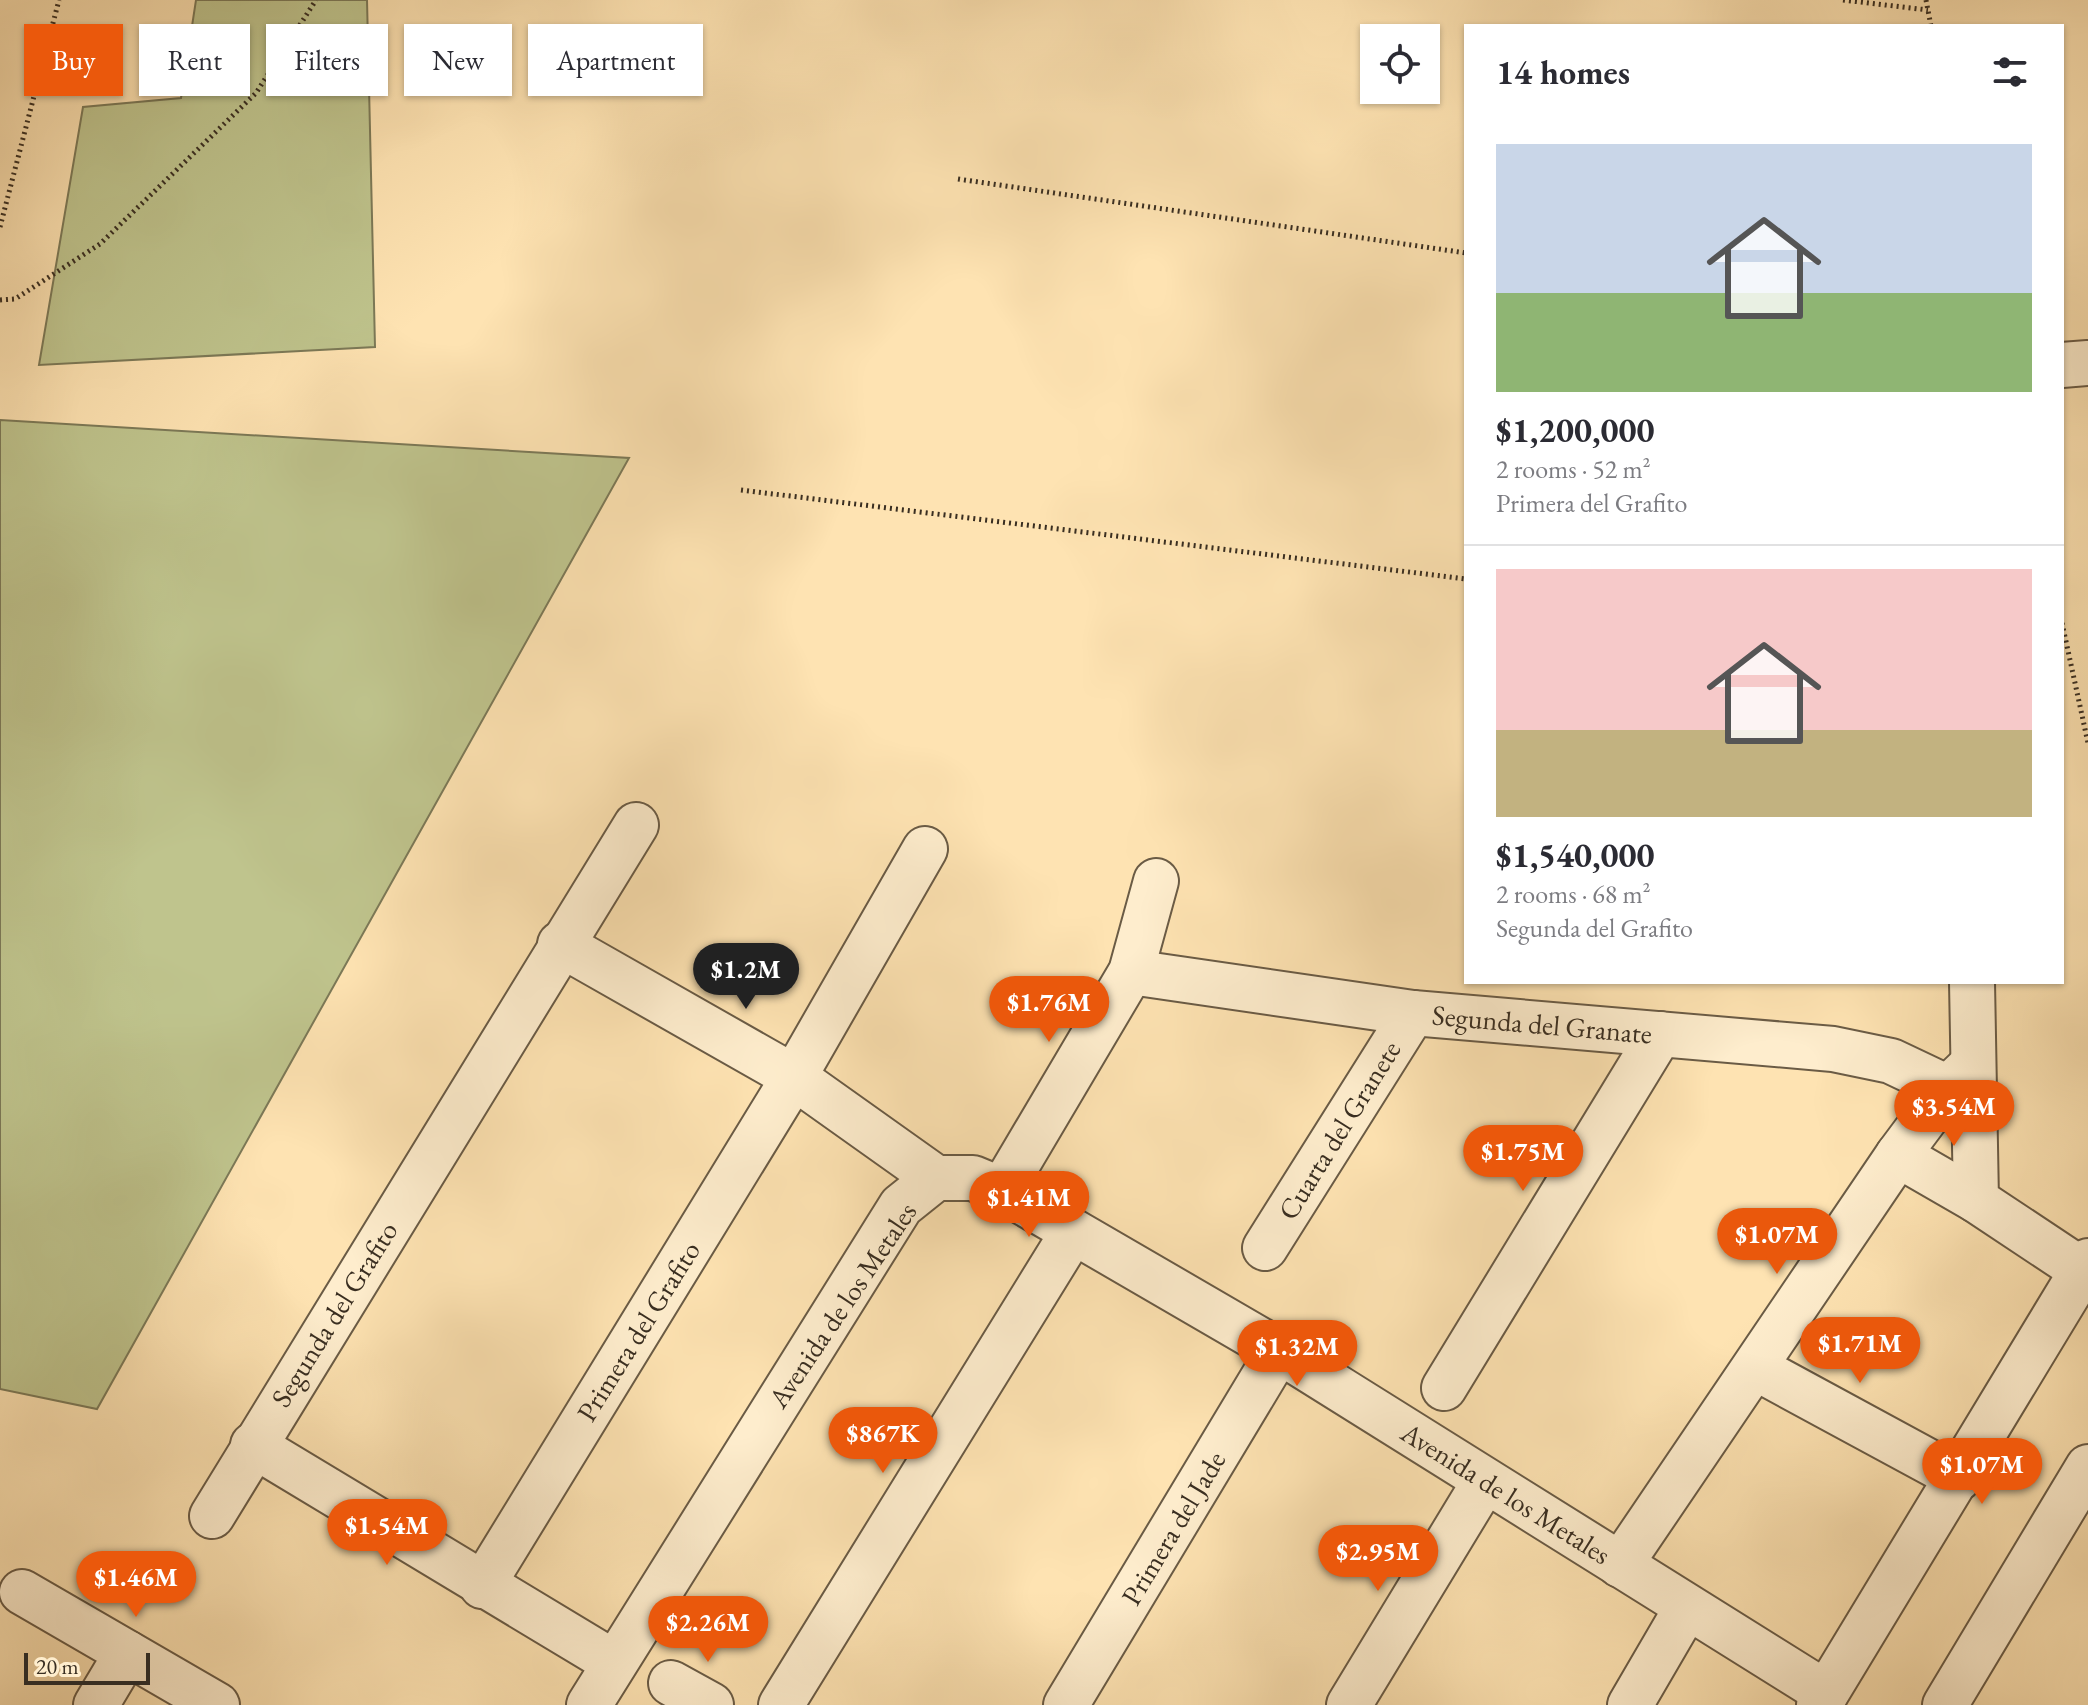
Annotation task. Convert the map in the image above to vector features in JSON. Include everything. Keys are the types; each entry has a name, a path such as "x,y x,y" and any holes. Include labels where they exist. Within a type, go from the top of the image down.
{"street":[{"path":"2064,365 2088,363"},
{"name":"Segunda del Grafito","path":"212,1516 560,944 636,825"},
{"name":"Primera del Grafito","path":"482,1586 794,1077 925,849"},
{"path":"1002,1190 1131,972 1156,881"},
{"path":"560,944 794,1077 936,1178"},
{"name":"Segunda del Granate","path":"1131,972 1413,1013 1833,1049 1960,1076"},
{"path":"1972,984 1960,1076 1976,1200"},
{"name":"Cuarta del Granete","path":"1265,1248 1413,1013"},
{"path":"1444,1388 1660,1034"},
{"path":"1620,1565 1898,1155 1960,1076"},
{"path":"1823,1699 1959,1478 2084,1265 1898,1155"},
{"name":"Avenida de los Metales","path":"589,1705 613,1662 901,1206 936,1178 973,1178 1002,1190 1279,1351 1620,1565 1823,1699"},
{"path":"781,1705 1073,1232"},
{"name":"Primera del Jade","path":"1066,1705 1279,1351"},
{"path":"1756,1368 1959,1478"},
{"path":"253,1445 482,1586 613,1662"},
{"path":"1945,1705 2088,1467"},
{"path":"1349,1705 1485,1481"},
{"path":"22,1592 217,1705"},
{"path":"1630,1705 1686,1609"},
{"path":"96,1705 127,1653"},
{"path":"671,1683 711,1705"}],"path":[{"path":"0,227 59,0"},
{"path":"0,300 15,299 100,244 256,93 316,0"},
{"path":"1843,0 1928,10"},
{"path":"1926,0 1931,24"},
{"path":"958,179 1464,253"},
{"path":"741,490 1464,579"},
{"path":"2065,652 2088,743"}],"green space":[{"path":"196,0 367,0 368,24 266,24 266,96 369,96 375,347 39,365 83,107 181,96 250,96 250,24 192,24"},
{"path":"0,420 629,458 97,1409 0,1389"}]}
